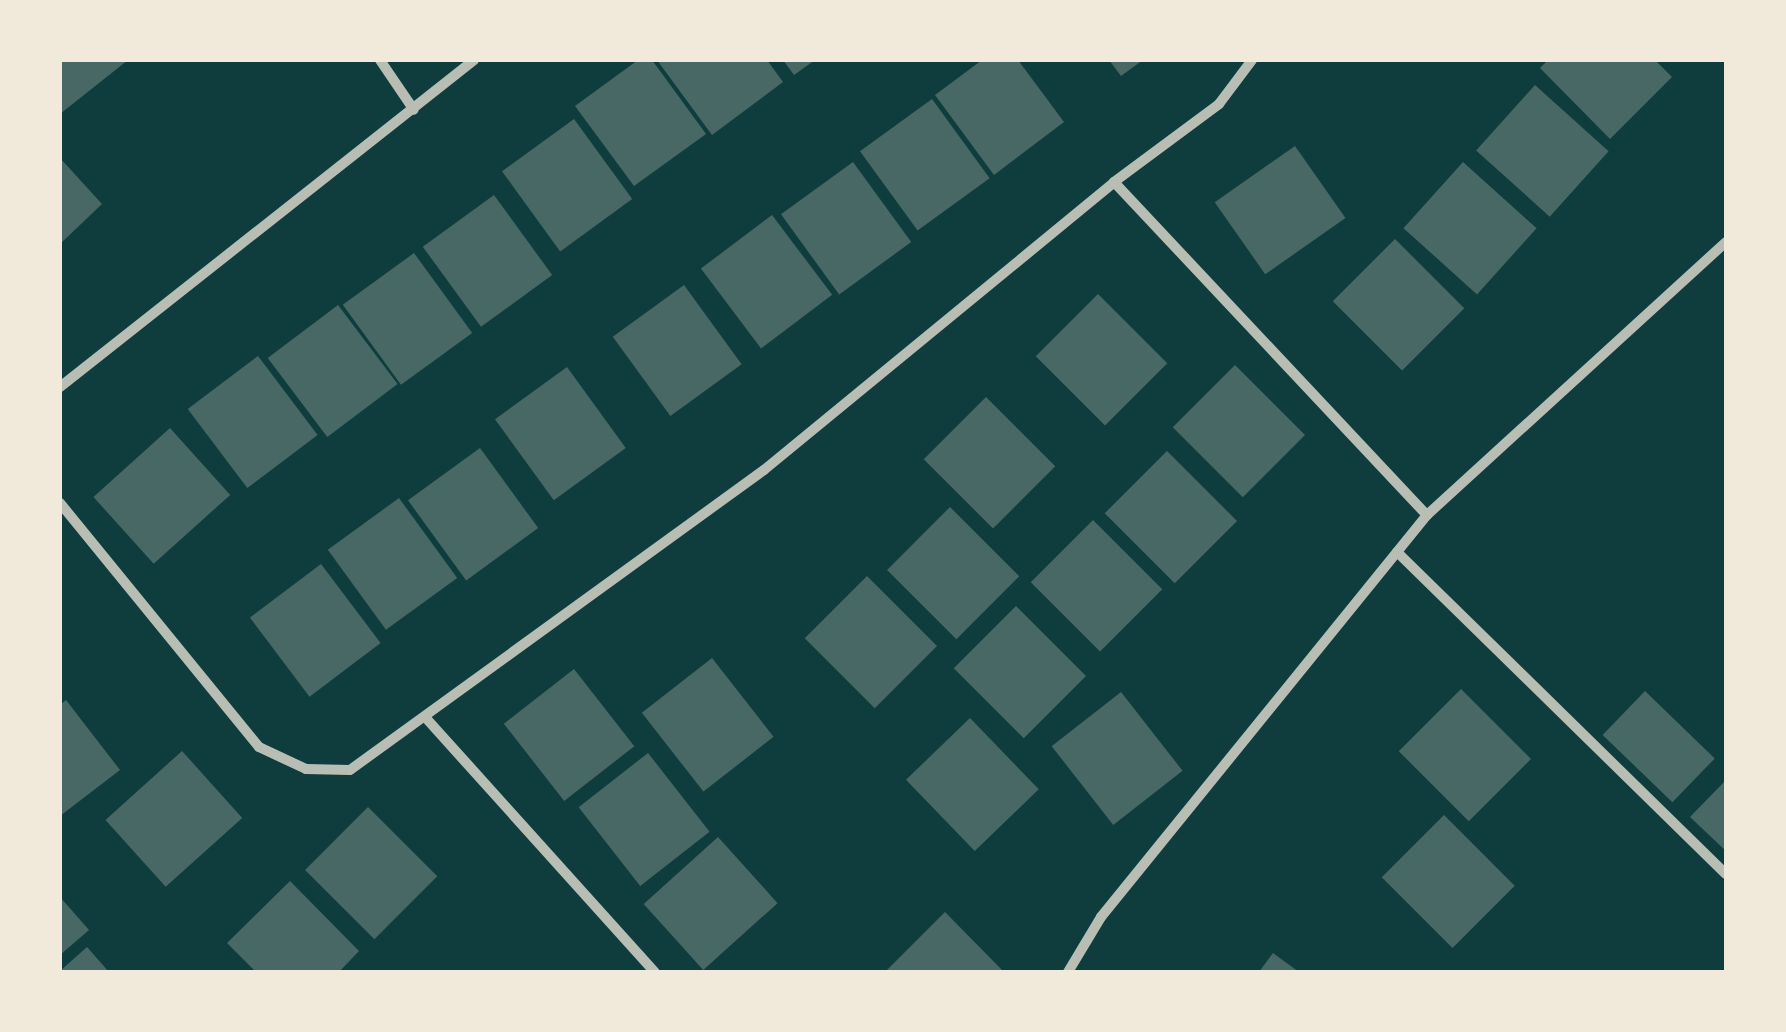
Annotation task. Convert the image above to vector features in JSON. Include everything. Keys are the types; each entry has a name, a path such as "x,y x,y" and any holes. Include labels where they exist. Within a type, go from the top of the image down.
{"street":[{"path":"380,60 414,110"},
{"path":"60,387 474,60"},
{"path":"60,503 260,747 306,769 350,770 764,470 1114,182 1219,104 1252,60"},
{"path":"1114,182 1426,516"},
{"path":"1068,972 1101,916 1426,516 1724,249"},
{"path":"1397,552 1726,874"},
{"path":"424,717 655,972"}],"building":[{"path":"60,60 128,60 60,114"},
{"path":"638,60 652,60 706,134 634,186 575,106"},
{"path":"657,60 767,60 783,82 712,135"},
{"path":"783,60 815,60 794,75"},
{"path":"982,60 1018,60 1064,122 994,175 935,95"},
{"path":"1109,60 1143,60 1121,76"},
{"path":"1548,60 1655,60 1672,77 1610,139 1540,68"},
{"path":"1535,85 1609,151 1550,217 1476,150"},
{"path":"932,99 990,178 918,231 860,151"},
{"path":"574,119 632,199 560,251 502,171"},
{"path":"1295,146 1345,218 1265,274 1215,202"},
{"path":"60,158 102,204 60,244"},
{"path":"853,162 911,242 839,294 781,214"},
{"path":"1463,162 1537,228 1477,294 1403,228"},
{"path":"494,195 552,275 481,327 423,247"},
{"path":"772,215 832,295 761,348 701,269"},
{"path":"1395,239 1464,308 1402,371 1333,301"},
{"path":"414,253 472,333 401,385 343,305"},
{"path":"684,285 742,364 670,416 613,337"},
{"path":"1098,294 1167,363 1105,426 1036,356"},
{"path":"338,305 398,384 327,437 268,358"},
{"path":"258,356 318,435 247,488 188,409"},
{"path":"1235,365 1305,435 1243,497 1173,427"},
{"path":"567,367 626,448 554,500 495,419"},
{"path":"986,397 1055,466 993,529 924,459"},
{"path":"170,428 230,495 154,564 93,497"},
{"path":"480,448 538,528 466,580 408,500"},
{"path":"1167,451 1237,521 1175,583 1105,513"},
{"path":"399,498 457,578 386,630 328,550"},
{"path":"950,507 1019,576 956,639 887,570"},
{"path":"1093,520 1162,589 1100,652 1031,582"},
{"path":"321,564 381,643 310,697 250,618"},
{"path":"867,576 937,646 875,708 805,638"},
{"path":"1016,606 1086,676 1024,738 954,668"},
{"path":"712,658 774,737 703,792 642,713"},
{"path":"574,669 634,746 564,801 504,724"},
{"path":"1461,689 1531,759 1469,821 1399,751"},
{"path":"1645,691 1715,758 1672,802 1603,735"},
{"path":"1121,692 1183,771 1113,825 1052,746"},
{"path":"66,700 120,770 60,816 60,705"},
{"path":"970,718 1039,789 975,851 906,780"},
{"path":"182,751 242,818 166,887 105,820"},
{"path":"648,753 710,832 640,886 579,807"},
{"path":"1726,780 1726,851 1690,817"},
{"path":"368,807 437,876 374,939 305,870"},
{"path":"1444,815 1515,886 1452,948 1382,877"},
{"path":"718,837 778,903 703,970 644,904"},
{"path":"290,881 359,951 339,972 256,972 227,943"},
{"path":"60,897 89,930 60,955"},
{"path":"945,912 1004,972 885,972"},
{"path":"87,947 109,972 60,972 60,971"},
{"path":"1273,953 1299,972 1259,972"}]}
